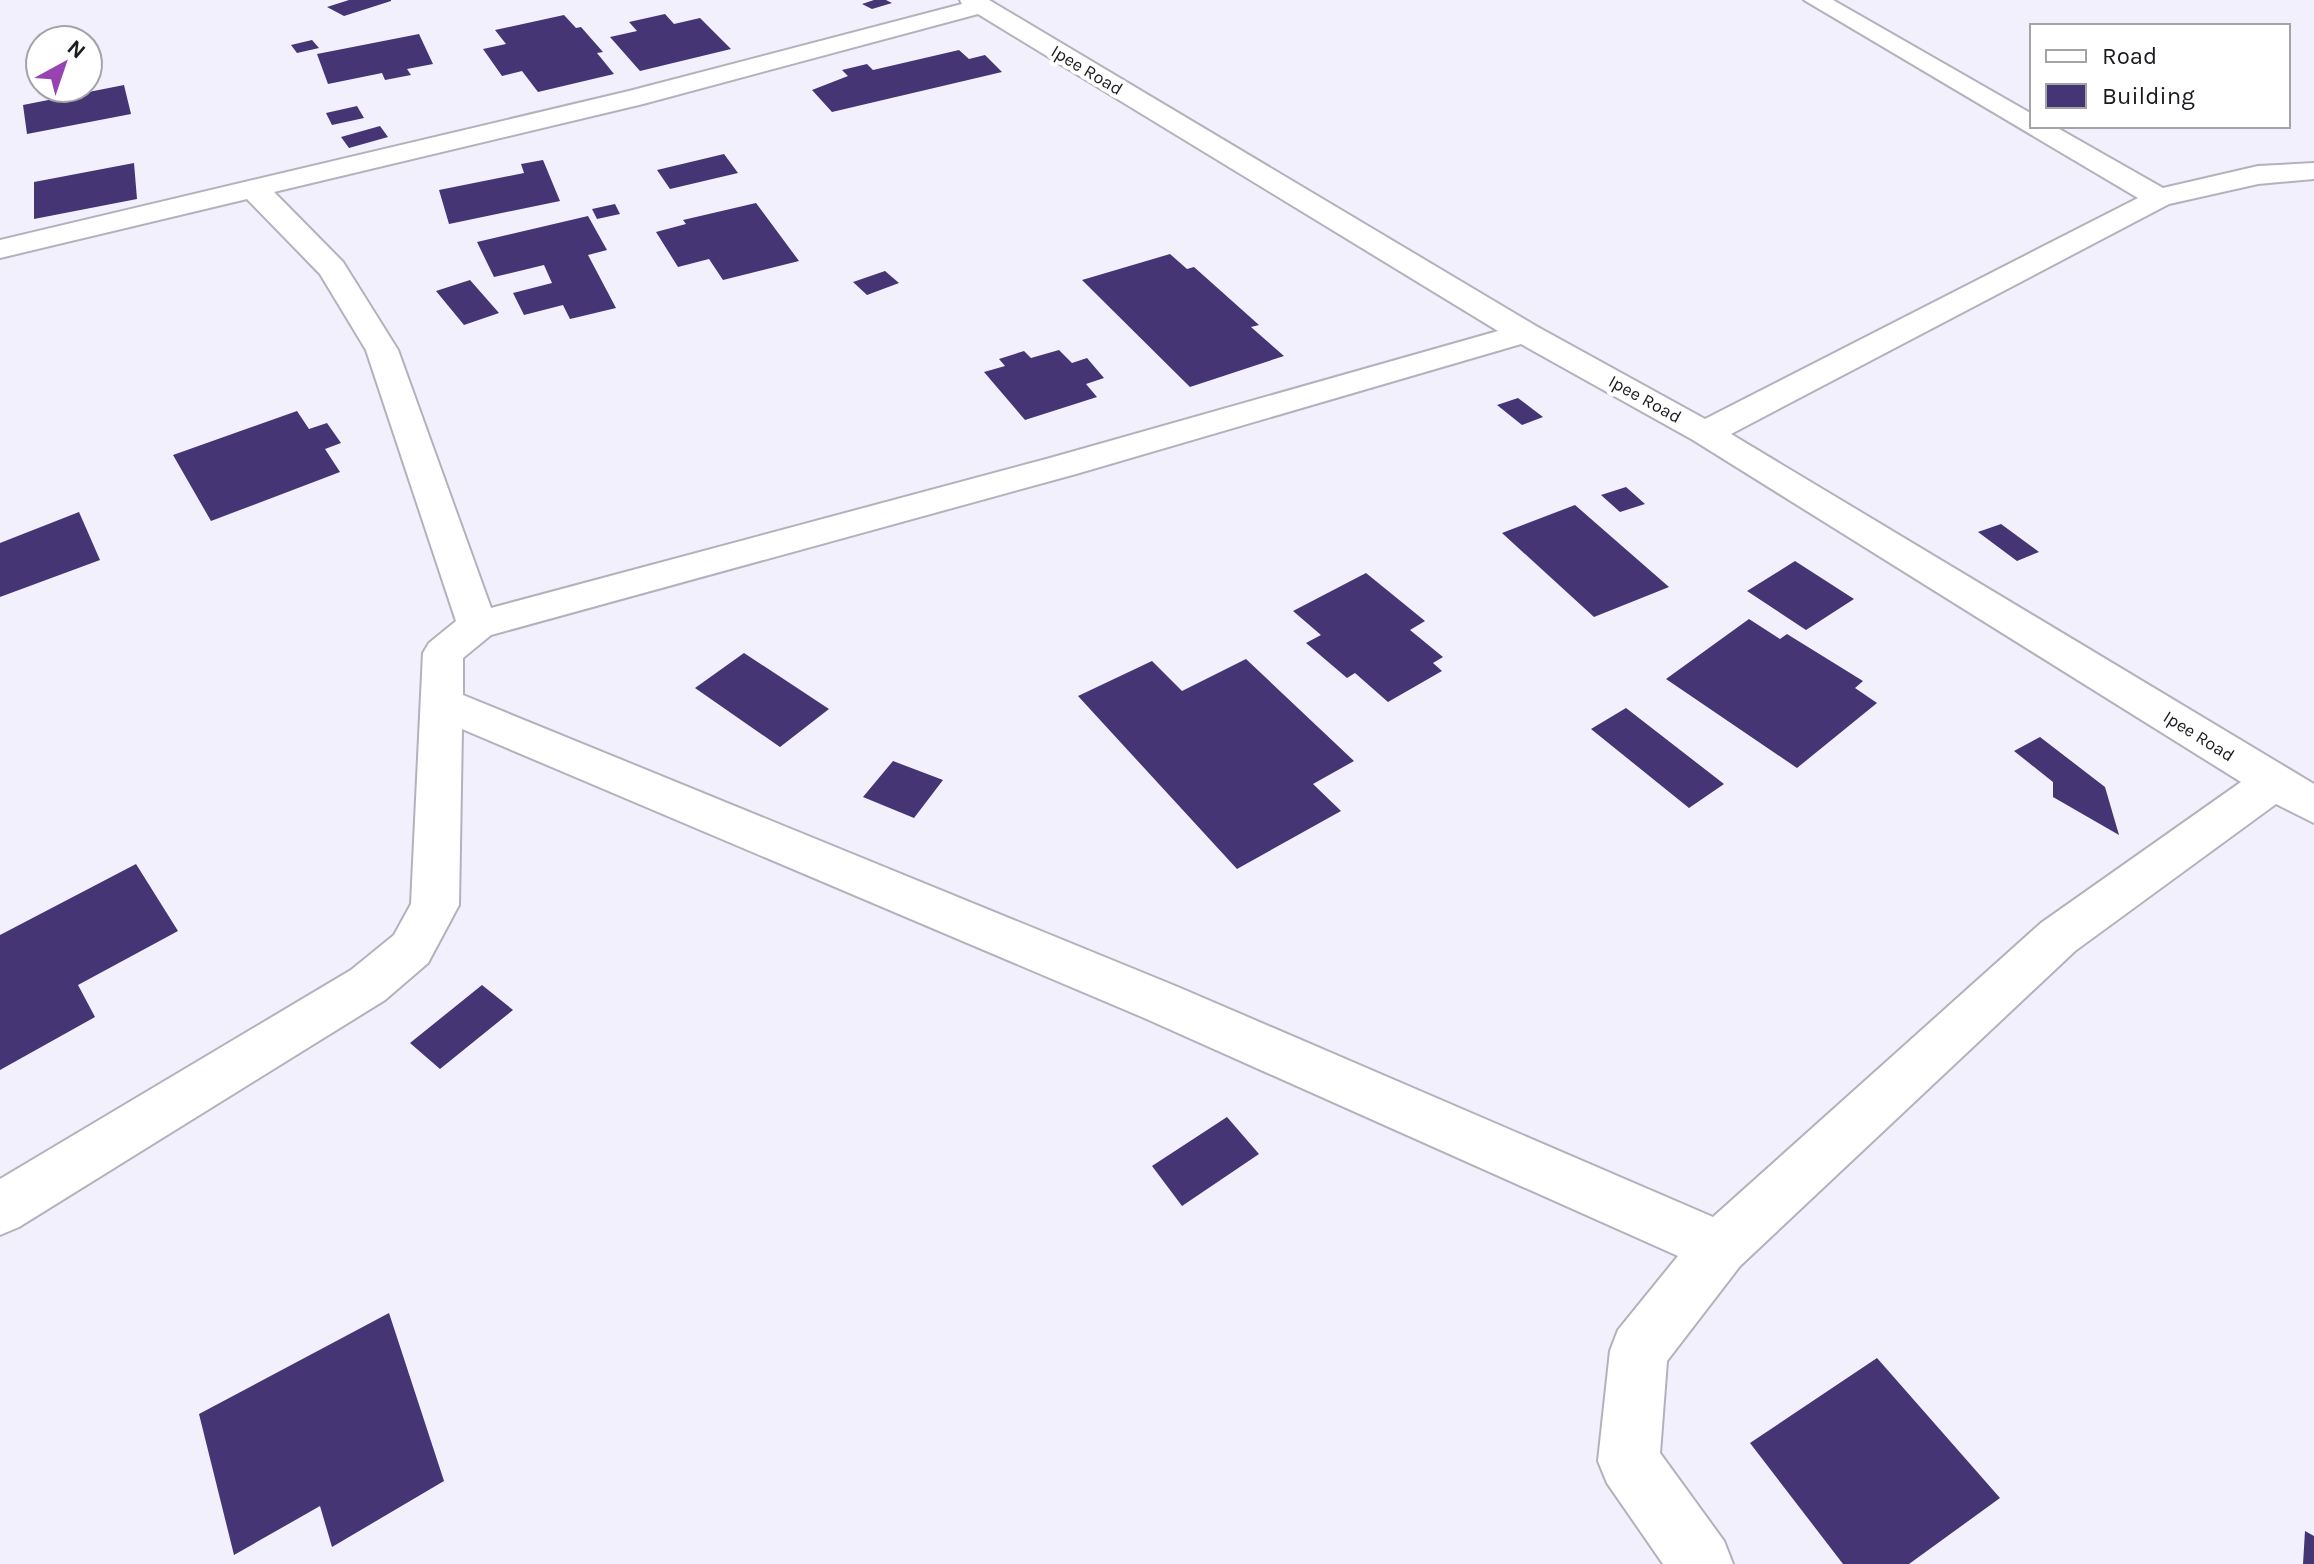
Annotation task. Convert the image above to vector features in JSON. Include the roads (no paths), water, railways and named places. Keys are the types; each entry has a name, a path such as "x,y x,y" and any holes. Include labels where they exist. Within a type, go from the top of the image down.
{"street":[{"path":"1816,0 2030,124"},
{"path":"0,249 634,98 977,3"},
{"name":"Ipee Road","path":"977,3 1525,333 1705,433 2294,794"},
{"path":"2036,128 2159,198"},
{"path":"1705,433 2159,198 2258,175 2314,171"},
{"path":"255,190 332,269 382,350 477,625"},
{"path":"0,1209 368,985 411,949 435,905 443,653 477,625 1063,466 1525,333"},
{"path":"441,703 1160,1002 1720,1247"},
{"path":"1701,1564 1629,1461 1639,1351 1720,1247 2058,937 2294,794"}]}
